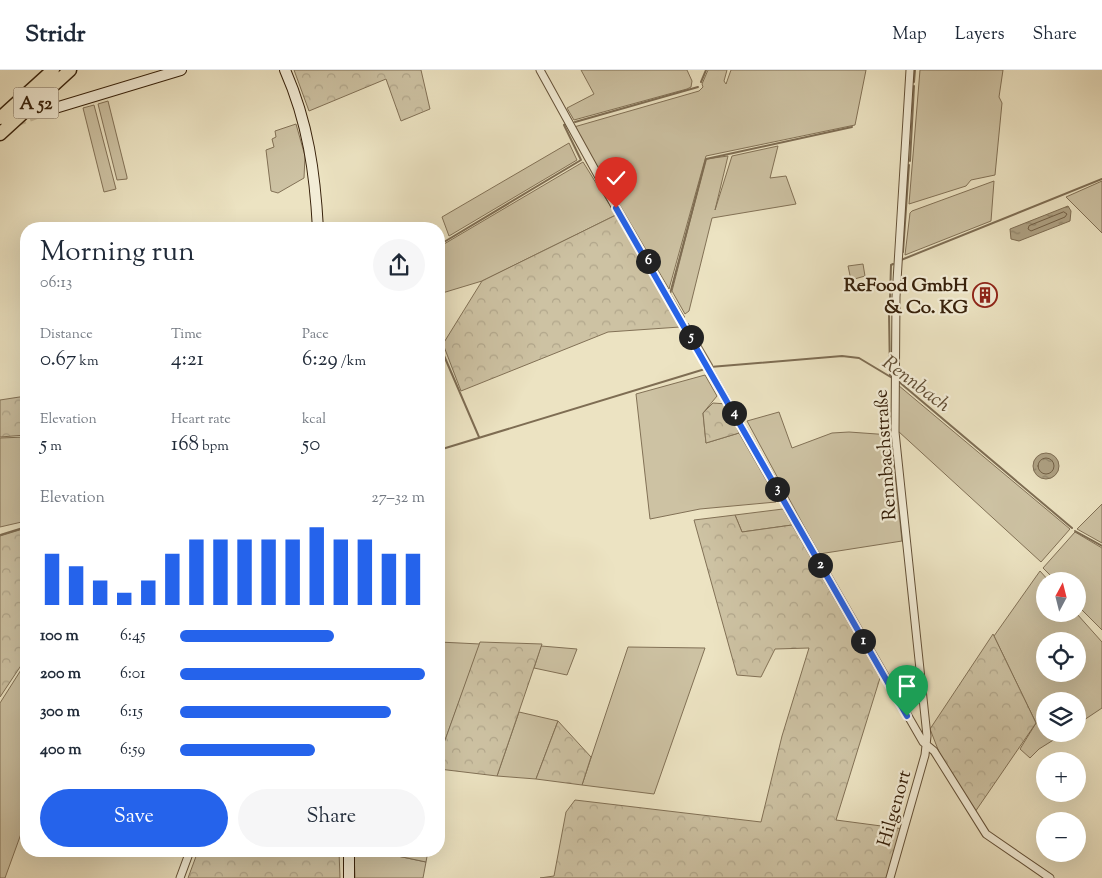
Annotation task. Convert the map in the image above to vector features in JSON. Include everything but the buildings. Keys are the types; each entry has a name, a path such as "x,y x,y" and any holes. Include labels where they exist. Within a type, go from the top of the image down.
{"highway":[{"name":"A 52","path":"0,118 52,70"},
{"name":"A 52","path":"0,134 70,70"}],"main road":[{"path":"42,112 181,70"},
{"path":"285,70 308,133 316,185 318,222"},
{"path":"349,857 349,878"}],"street":[{"path":"540,70 785,504 888,683 927,746 934,751 986,834 1050,878"},
{"name":"Rennbachstraße","path":"910,70 896,297 895,422 927,746"},
{"name":"Hilgenort","path":"890,878 927,746"},
{"path":"180,878 188,857"}],"green space":[{"path":"294,70 421,70 430,109 401,121 386,79 309,111"},
{"path":"581,70 687,70 692,81 691,87 687,89 574,120 567,108 594,94"},
{"path":"708,70 727,70 724,81 726,84 731,70 866,70 855,125 706,156 669,289 574,127 699,91 703,87 702,84"},
{"path":"920,70 1003,70 999,97 1002,103 995,175 971,180 966,186 909,204"},
{"path":"108,101 127,179 117,180 98,104"},
{"path":"94,105 116,189 104,192 83,108"},
{"path":"296,124 305,156 304,178 278,193 271,191 266,150 274,147 272,139 276,137 275,131"},
{"path":"569,143 577,160 449,236 442,217"},
{"path":"778,146 770,178 786,176 796,204 712,218 689,311 685,314 672,291 706,159 728,156 715,210 732,156"},
{"path":"583,162 616,215 482,281 445,292 445,243"},
{"path":"994,181 991,221 905,255 910,213 912,211"},
{"path":"1102,181 1102,233 1066,197"},
{"path":"616,215 680,327 608,332 461,391 445,349 445,341 482,281"},
{"path":"863,264 865,276 851,280 848,266"},
{"path":"705,375 717,396 703,413 706,443 739,433 773,492 776,502 700,509 650,519 636,394"},
{"path":"898,385 1070,529 1041,562 898,431"},
{"path":"20,397 20,435 0,437 0,400"},
{"path":"713,403 727,404 739,433 706,443 703,413"},
{"path":"779,412 792,448 832,433 849,432 891,435 902,541 819,554 747,421"},
{"path":"20,437 20,522 0,527 0,438"},
{"path":"1102,504 1102,543 1077,529"},
{"path":"783,509 792,525 742,532 735,515"},
{"path":"735,515 742,532 792,525 880,678 836,820 904,829 890,878 540,878 554,876 566,812 575,800 761,822 782,736 809,648 775,649 761,677 737,675 694,520"},
{"path":"20,530 20,667 0,697 0,536"},
{"path":"1075,532 1102,548 1102,630 1086,614 1086,572 1047,572 1043,568"},
{"path":"1036,577 1036,622 1084,622 1102,642 1102,708 1086,719 1086,692 1036,692 1036,723 994,636"},
{"path":"993,634 1036,723 975,812 939,752 930,729"},
{"path":"445,642 480,644 445,740"},
{"path":"480,642 542,644 497,776 445,770 445,740"},
{"path":"541,646 577,649 567,675 534,668"},
{"path":"628,647 705,648 654,794 582,785"},
{"path":"20,671 20,837 5,878 0,878 0,703"},
{"path":"519,712 558,721 536,779 497,776"},
{"path":"558,721 591,757 582,785 536,779"},
{"path":"1036,723 1036,742 1050,742 1030,758 1020,749"},
{"path":"196,857 339,857 340,878 188,878"},
{"path":"354,857 402,857 426,862 423,878 355,878"},
{"path":"402,857 427,857 426,862"}],"water":[{"path":"1068,206 1071,211 1070,221 1019,241 1011,239 1010,229"},
{"path":"1046,453 1055,457 1059,466 1055,475 1046,479 1037,475 1033,466 1037,457"}],"waterway":[{"path":"701,82 706,70"},
{"path":"914,82 915,70"},
{"path":"910,161 914,86"},
{"path":"575,122 698,87"},
{"path":"445,241 581,160 564,125 566,124"},
{"path":"684,317 670,294 706,159 852,127"},
{"path":"903,252 909,165"},
{"path":"901,260 1102,179"},
{"path":"890,299 891,265 893,264"},
{"path":"889,313 890,376"},
{"path":"688,324 712,365"},
{"name":"Rennbach","path":"710,367 842,356 859,358 894,379"},
{"path":"445,358 479,437"},
{"name":"Rennbach","path":"445,448 705,369"},
{"name":"Rennbach","path":"898,381 1072,528"},
{"name":"Rennbach","path":"0,535 20,529"},
{"path":"1075,531 1102,546"}],"tunnel":[{"path":"15,122 42,112"}],"place":[{"name":"ReFood GmbH & Co. KG","path":"985,295"}],"route":[{"path":"616,208 907,716"}]}
